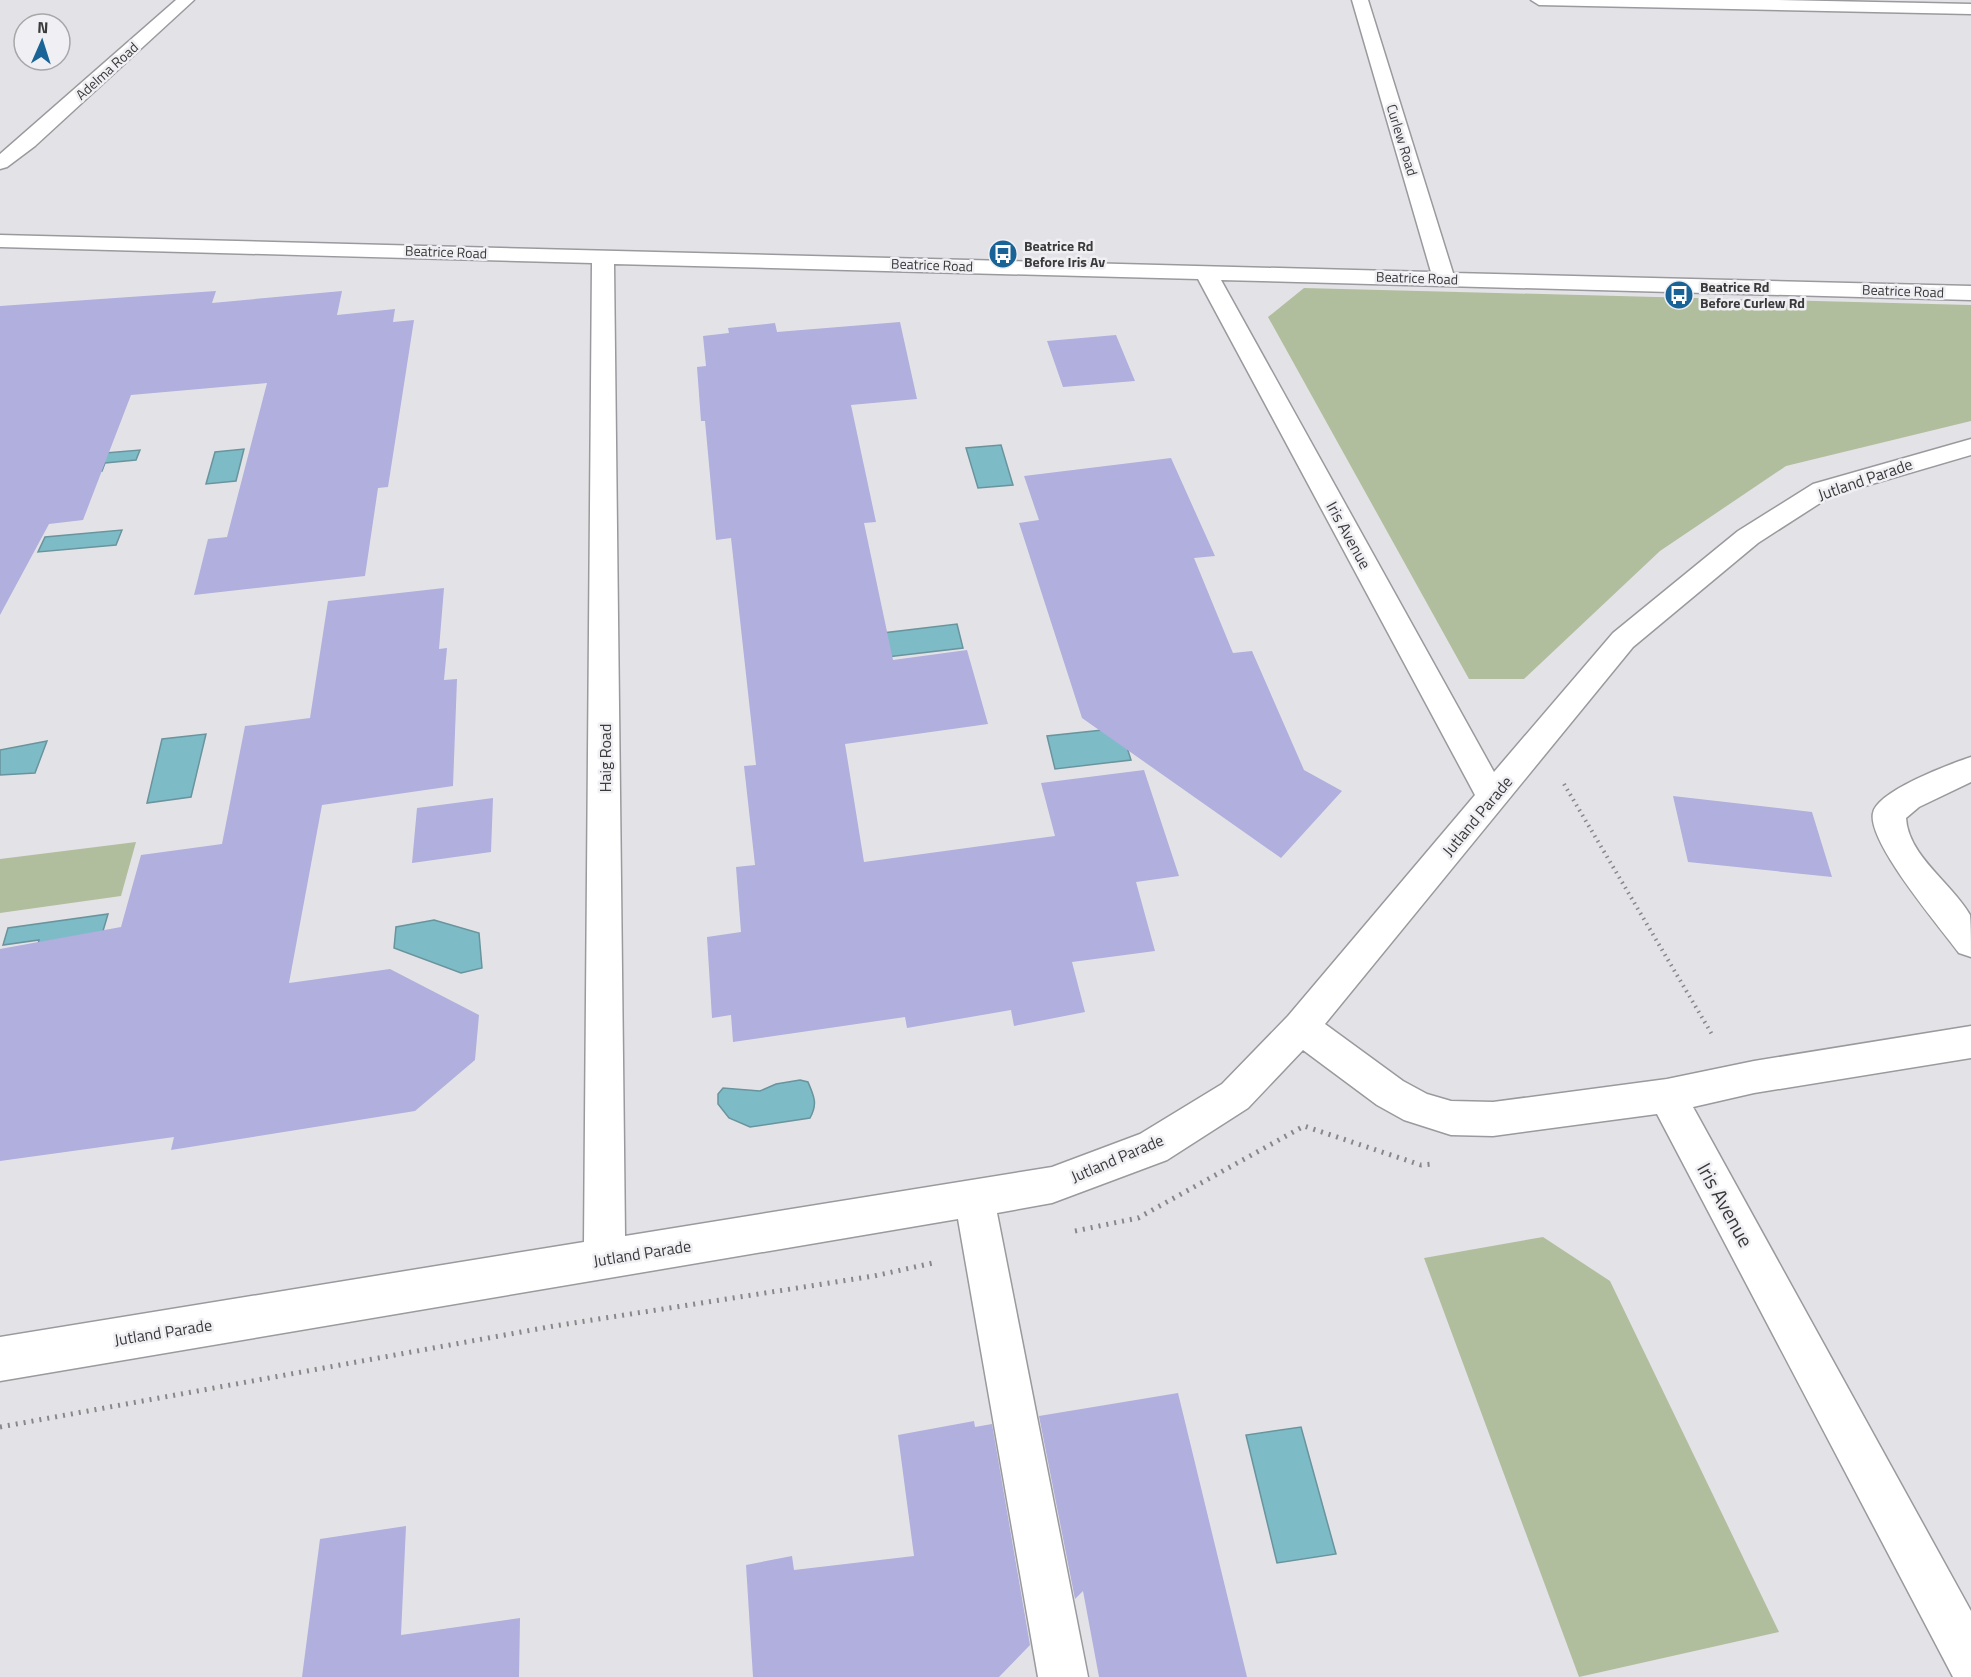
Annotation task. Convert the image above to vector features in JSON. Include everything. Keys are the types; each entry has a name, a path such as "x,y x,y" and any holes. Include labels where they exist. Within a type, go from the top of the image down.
{"street":[{"name":"Adelma Road","path":"0,163 28,142 186,0"},
{"name":"Curlew Road","path":"1360,0 1444,279"},
{"path":"1539,0 1971,9"},
{"name":"Adelma Road","path":"0,177 28,142"},
{"name":"Beatrice Road","path":"0,240 1971,293"},
{"name":"Haig Road","path":"603,256 605,1259"},
{"name":"Iris Avenue","path":"1206,273 1492,797"},
{"name":"Jutland Parade","path":"0,1359 1052,1185 1153,1147 1235,1096 1301,1027 1623,640 1748,537 1822,490 1971,447"},
{"path":"1971,769 1908,798 1889,813 1890,831 1903,853 1971,944"},
{"path":"1301,1027 1390,1093 1418,1108 1451,1118 1492,1119 1666,1096 1754,1077 1971,1042"},
{"name":"Iris Avenue","path":"1666,1096 1971,1660"},
{"path":"974,1197 1063,1677"}],"path":[{"path":"1539,742 1719,1046 1666,1096"}],"green space":[{"path":"1304,288 1971,305 1971,421 1786,466 1660,551 1524,679 1469,679 1268,317"},
{"path":"136,842 121,896 0,913 0,859"},
{"path":"1543,1237 1610,1281 1779,1632 1579,1677 1424,1258"}],"water":[{"path":"1001,445 1013,485 978,488 966,448"},
{"path":"244,449 236,481 206,484 215,452"},
{"path":"140,450 136,460 105,463 102,471 62,475 70,456"},
{"path":"122,530 116,545 38,552 45,537"},
{"path":"957,624 963,648 870,659 866,635"},
{"path":"1121,728 1131,760 1055,769 1047,736"},
{"path":"206,734 191,797 147,803 162,739"},
{"path":"47,741 35,773 0,775 0,750"},
{"path":"108,914 98,948 35,957 39,940 3,945 8,928"},
{"path":"434,920 479,933 482,968 461,973 394,948 396,927"},
{"path":"800,1080 808,1082 813,1096 814,1108 810,1118 750,1127 729,1118 718,1104 718,1094 723,1088 760,1091 776,1084"},
{"path":"1301,1427 1336,1554 1277,1563 1246,1435"}],"building":[{"path":"216,291 212,303 342,291 337,315 395,309 393,322 414,320 388,487 378,488 365,576 194,595 208,539 227,537 267,383 131,395 83,520 49,524 0,615 0,306"},
{"path":"900,322 917,399 851,405 876,522 864,523 893,660 967,650 988,724 845,744 864,862 1055,836 1041,783 1144,770 1179,876 1136,882 1155,951 1072,962 1085,1012 1014,1026 1011,1010 907,1028 905,1017 733,1042 731,1015 712,1018 707,937 741,932 736,867 755,865 744,766 756,765 731,538 716,540 705,421 701,421 697,367 706,366 703,336 729,333 728,328 775,323 777,332"},
{"path":"1116,335 1135,381 1063,387 1047,341"},
{"path":"1171,458 1215,556 1194,558 1233,653 1252,651 1304,770 1342,791 1281,858 1082,718 1019,523 1039,520 1024,476"},
{"path":"444,588 439,649 447,648 444,680 457,679 453,786 322,805 289,983 390,969 479,1015 475,1060 415,1111 171,1150 174,1137 0,1161 0,949 121,927 141,855 222,844 245,726 310,718 328,601"},
{"path":"1673,796 1812,812 1832,877 1688,862"},
{"path":"493,798 491,852 412,863 417,808"},
{"path":"1178,1393 1247,1677 1099,1677 1083,1591 1075,1599 1039,1416"},
{"path":"974,1421 975,1427 992,1424 1030,1645 999,1677 753,1677 746,1565 792,1556 794,1570 914,1556 898,1435"},
{"path":"406,1526 401,1635 520,1618 519,1677 302,1677 320,1539"}],"place":[{"name":"Beatrice Rd Before Iris Av","path":"1003,254"},
{"name":"Beatrice Rd Before Curlew Rd","path":"1679,295"}]}
